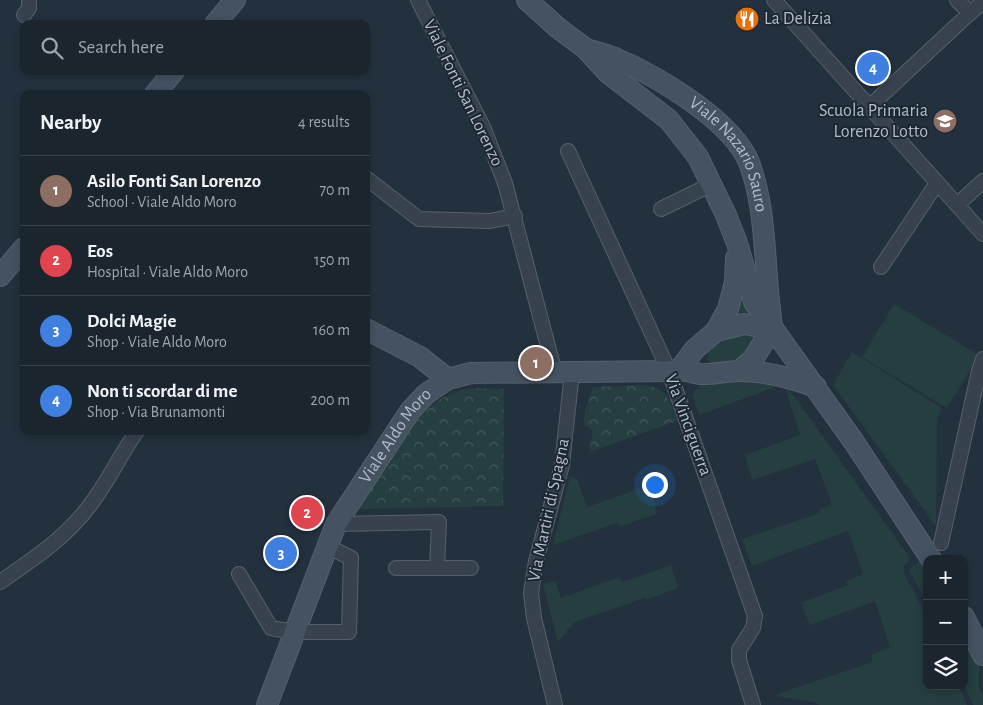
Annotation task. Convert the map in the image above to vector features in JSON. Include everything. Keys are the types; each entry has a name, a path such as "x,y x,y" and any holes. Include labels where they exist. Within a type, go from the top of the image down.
{"main road":[{"path":"218,20 235,0"},
{"name":"Viale Nazario Sauro","path":"527,0 558,28 586,49 608,73 669,120 698,157 712,184 737,243 754,302 854,442 936,551"},
{"name":"Viale Nazario Sauro","path":"586,49 615,58 658,81 705,110 735,139 750,163 762,209 772,329"},
{"path":"158,90 171,75"},
{"path":"674,370 716,331 728,309 735,282 737,243"},
{"path":"0,276 20,253"},
{"path":"716,331 744,324 772,329 753,359 739,371"},
{"path":"370,331 420,357 448,379"},
{"name":"Viale Aldo Moro","path":"267,705 336,524 410,411 426,394 448,379 471,373 674,370 699,374 739,371 766,372 785,376 816,387"},
{"path":"968,616 983,630"},
{"path":"968,625 983,655"}],"street":[{"path":"24,15 29,8 29,0"},
{"name":"Viale Fonti San Lorenzo","path":"418,0 483,127 505,183 564,372"},
{"path":"774,0 983,234"},
{"path":"957,0 970,13"},
{"path":"869,107 983,2"},
{"name":"Via Vinciguerra","path":"568,151 674,370 755,616 750,635 742,642 739,650 739,660 753,705"},
{"path":"370,181 418,219 490,221 514,216"},
{"path":"957,205 983,181"},
{"path":"881,267 937,183"},
{"path":"661,209 712,184"},
{"path":"936,551 983,359"},
{"name":"Via Martiri di Spagna","path":"555,705 534,618 531,593 536,561 562,465 564,372"},
{"path":"0,582 45,551 70,528 90,506 134,435"},
{"path":"336,524 439,522 437,568"},
{"path":"239,574 271,628 294,632 349,632 351,558 327,546"},
{"path":"396,568 471,568"}],"green space":[{"path":"740,282 744,305 750,321 735,321"},
{"path":"894,304 979,355 947,408 862,357"},
{"path":"735,332 758,337 759,341 736,363 720,365 707,359 709,347"},
{"path":"852,352 942,408 937,419 936,526 833,385"},
{"path":"703,382 757,382 781,385 699,415 692,395"},
{"path":"644,385 663,392 670,402 677,421 589,452 593,430 584,424 584,419 593,387"},
{"path":"785,387 794,396 910,558 903,568 906,578 923,609 923,690 961,690 967,705 820,705 776,696 780,693 870,663 873,661 871,655 890,647 875,601 810,625 801,603 848,585 846,581 863,574 848,531 752,566 742,539 820,513 818,510 832,504 815,459 752,480 745,455 800,435"},
{"path":"468,388 504,389 503,506 358,509 414,424 425,411 438,401"},
{"path":"570,476 577,479 587,507 639,489 654,497 656,514 619,527 617,523 553,545"},
{"path":"920,561 923,566 923,596 909,570"},
{"path":"671,565 678,588 574,622 558,642 543,584 555,581 561,598 619,577 623,582"},
{"path":"968,644 979,662 979,686 983,697 983,705 973,705 967,690"}],"place":[{"name":"La Delizia","path":"747,19"},
{"name":"Non ti scordar di me","path":"873,68"},
{"name":"Scuola Primaria Lorenzo Lotto","path":"945,121"},
{"name":"Asilo Fonti San Lorenzo","path":"536,363"},
{"name":"Eos","path":"307,513"},
{"name":"Dolci Magie","path":"281,553"}]}
